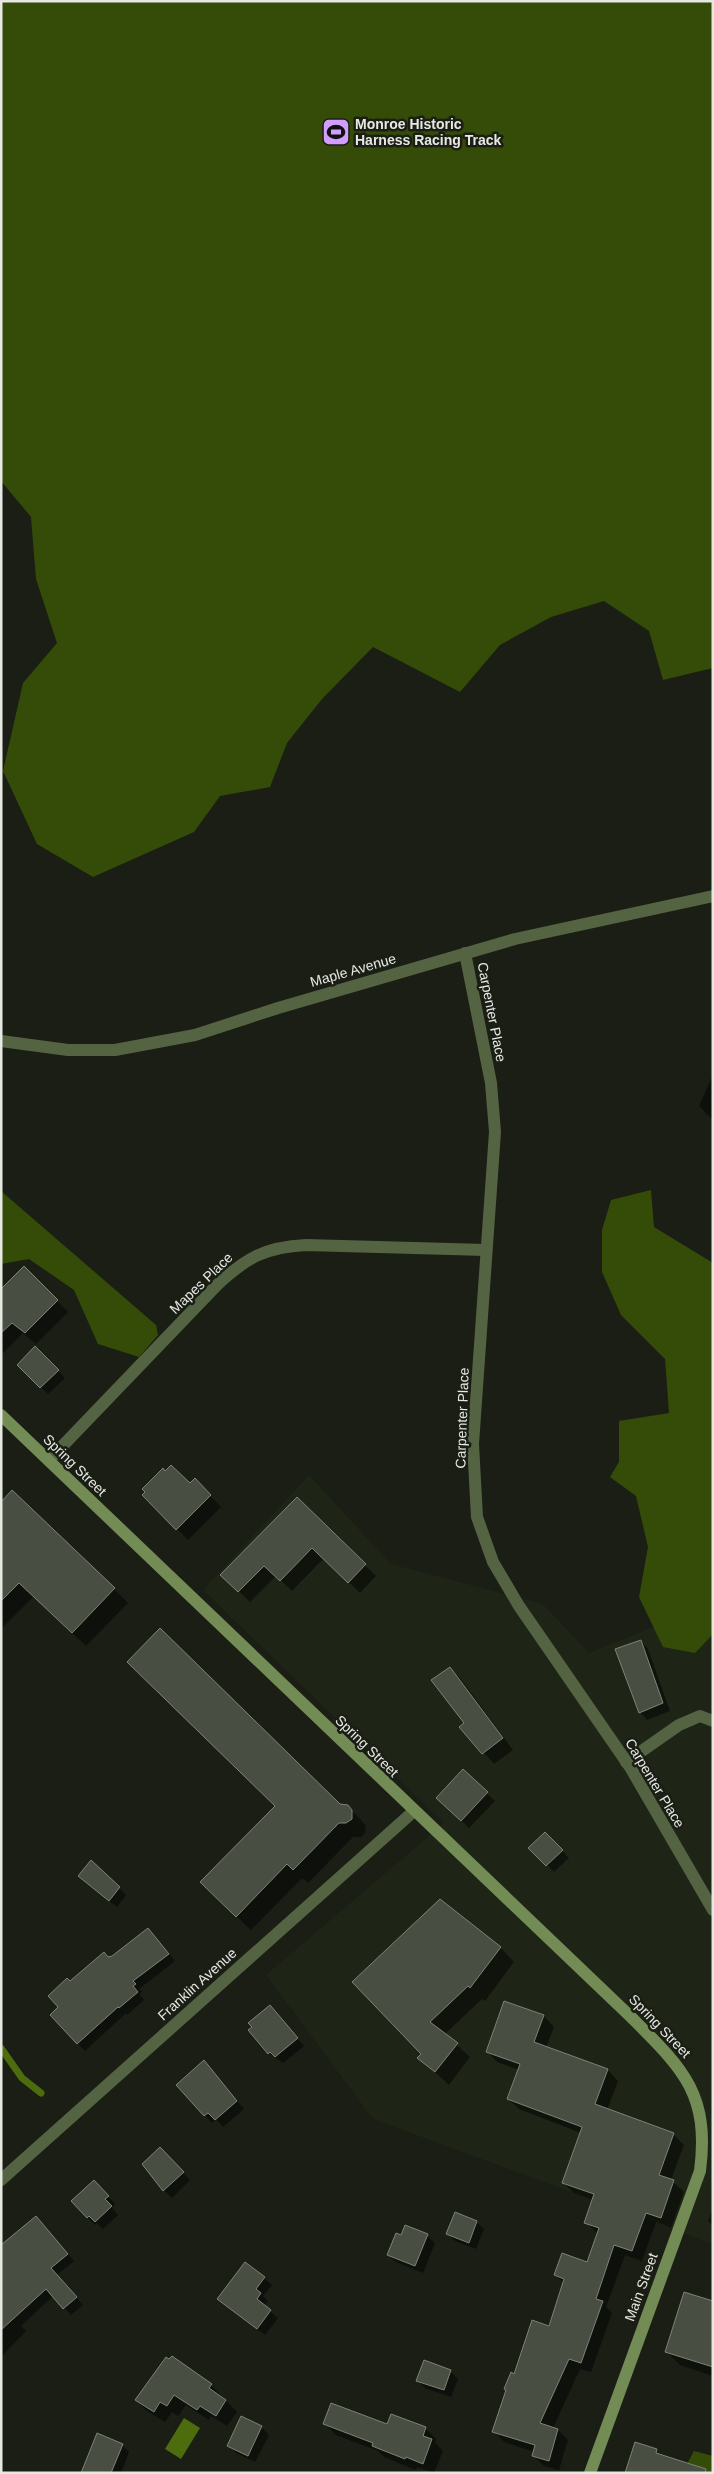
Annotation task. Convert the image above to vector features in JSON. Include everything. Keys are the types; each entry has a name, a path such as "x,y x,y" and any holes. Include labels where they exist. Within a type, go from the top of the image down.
{"street":[{"name":"Maple Avenue","path":"1,1041 68,1050 115,1050 196,1035 278,1008 524,937 713,896"},
{"name":"Carpenter Place","path":"465,953 491,1083 495,1132 473,1444 477,1517 493,1562 519,1606 626,1762 713,1910"},
{"name":"Mapes Place","path":"49,1460 216,1285 232,1271 257,1254 288,1246 306,1245 486,1250"},
{"name":"Spring Street","path":"1,1415 674,2059 690,2087 698,2108"},
{"path":"626,1762 679,1726 700,1716 713,1721"},
{"name":"Franklin Avenue","path":"1,2180 414,1811"},
{"name":"Main Street","path":"590,2473 700,2170 703,2134 698,2108"}],"shaded area":[{"path":"1,1 713,1 713,668 663,680 649,631 604,601 551,617 500,645 460,692 373,647 322,699 287,743 270,787 220,796 194,832 93,877 37,844 3,771 23,683 57,643 36,579 31,517 1,481"},
{"path":"651,1190 654,1227 713,1263 713,1634 695,1653 663,1647 639,1597 648,1547 636,1496 610,1477 619,1462 619,1421 669,1413 665,1359 621,1315 602,1272 602,1230 611,1200"},
{"path":"1,1191 156,1325 158,1335 139,1357 98,1344 74,1290 29,1259 1,1264"},
{"path":"309,1475 391,1564 543,1604 589,1653 713,1603 713,2244 373,2119 266,1975 444,1823 203,1590"},
{"path":"184,2418 200,2428 181,2459 165,2449"},
{"path":"694,2451 713,2456 713,2473 687,2473 688,2462"}],"building":[{"path":"24,1266 58,1300 25,1333 12,1323 1,1333 1,1289"},
{"path":"35,1346 59,1370 40,1388 17,1365"},
{"path":"171,1465 190,1483 195,1478 211,1495 176,1530 142,1495 145,1492 142,1489 163,1468 165,1471"},
{"path":"12,1490 115,1588 72,1633 19,1583 1,1601 1,1502"},
{"path":"297,1497 366,1564 348,1583 312,1548 280,1581 264,1566 238,1592 220,1575"},
{"path":"160,1628 340,1804 348,1805 352,1810 352,1819 346,1823 339,1823 293,1870 287,1864 236,1917 200,1882 275,1806 127,1662"},
{"path":"641,1640 663,1703 639,1713 615,1649"},
{"path":"450,1667 503,1738 482,1754 459,1727 464,1723 431,1680"},
{"path":"463,1769 488,1792 461,1821 436,1798"},
{"path":"545,1832 563,1850 546,1866 528,1848"},
{"path":"91,1860 120,1887 109,1901 78,1876"},
{"path":"440,1899 501,1947 470,1988 468,1986 430,2022 458,2043 435,2072 417,2058 421,2054 352,1982"},
{"path":"148,1928 169,1954 133,1981 136,1984 133,1986 138,1992 118,2007 77,2044 50,2015 58,2007 48,1996 67,1978 70,1981 104,1952 108,1957 112,1956"},
{"path":"504,2001 544,2015 534,2042 608,2069 595,2104 674,2133 659,2175 674,2180 661,2218 646,2213 632,2251 614,2245 596,2299 603,2301 581,2363 569,2359 540,2423 558,2429 549,2461 532,2456 535,2445 492,2432 506,2390 504,2389 511,2372 514,2374 532,2320 549,2326 564,2279 554,2275 562,2253 587,2262 599,2228 584,2223 594,2194 562,2183 582,2127 507,2099 520,2064 486,2052"},
{"path":"270,2005 298,2038 275,2057 270,2052 268,2054 248,2030 252,2027 248,2023"},
{"path":"204,2060 237,2101 215,2120 208,2113 204,2116 176,2085"},
{"path":"160,2147 184,2172 163,2191 142,2164"},
{"path":"94,2180 109,2196 105,2199 112,2206 95,2222 89,2216 87,2218 71,2201"},
{"path":"455,2212 477,2221 469,2243 446,2234"},
{"path":"36,2216 68,2254 51,2268 77,2297 63,2309 46,2289 1,2330 1,2245"},
{"path":"405,2225 428,2234 415,2266 387,2255 396,2233 401,2235"},
{"path":"245,2262 265,2277 256,2289 261,2293 257,2299 271,2310 257,2329 217,2299"},
{"path":"684,2292 713,2301 713,2367 665,2352"},
{"path":"172,2356 212,2384 209,2388 226,2400 216,2416 200,2406 197,2410 174,2395 167,2406 160,2402 154,2412 135,2400 166,2357 169,2359"},
{"path":"424,2360 451,2370 444,2390 416,2381"},
{"path":"331,2403 387,2424 391,2414 426,2427 423,2436 432,2439 423,2464 372,2446 373,2443 323,2424"},
{"path":"241,2416 262,2426 248,2456 227,2446"},
{"path":"97,2433 123,2444 111,2473 81,2473"},
{"path":"635,2442 657,2449 656,2453 706,2469 705,2473 625,2473"}],"waterway":[{"path":"1,2048 22,2078 41,2093"}],"place":[{"name":"Monroe Historic Harness Racing Track","path":"336,132"}]}
